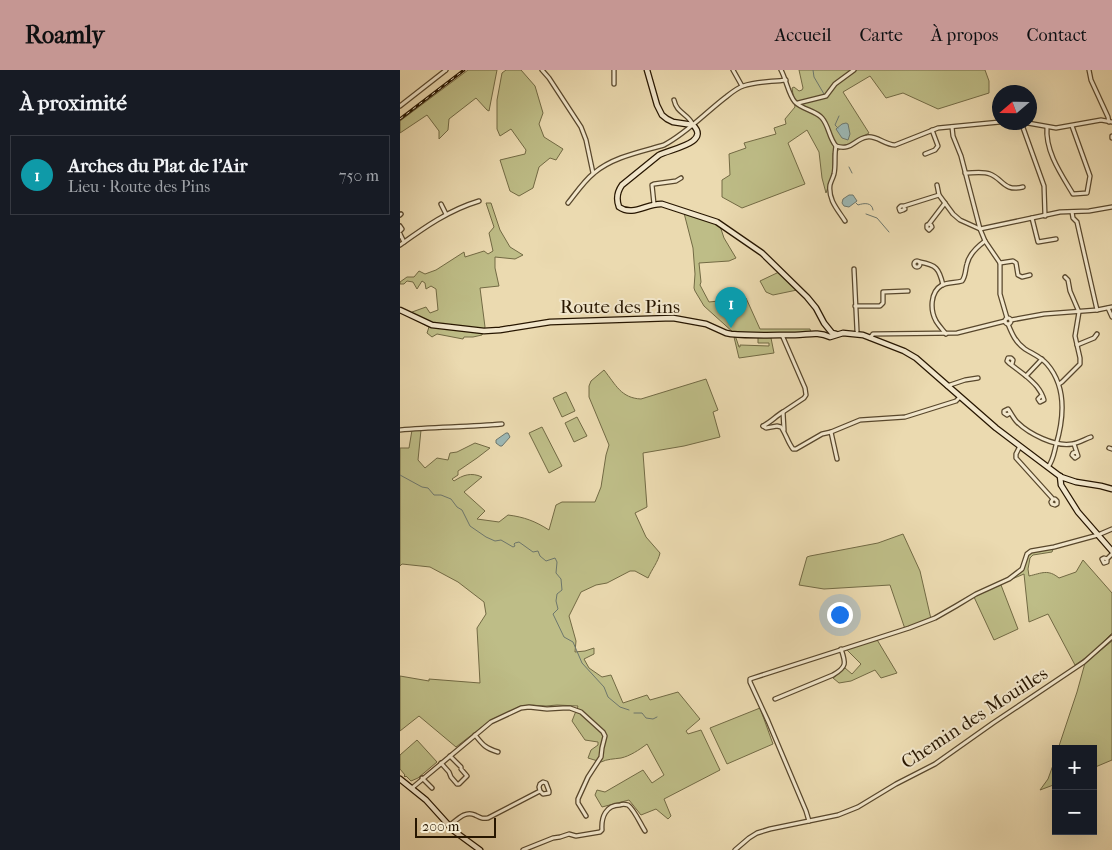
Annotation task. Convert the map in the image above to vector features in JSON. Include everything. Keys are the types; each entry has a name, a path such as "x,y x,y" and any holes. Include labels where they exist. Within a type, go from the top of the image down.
{"main road":[{"path":"647,70 657,105 662,114 672,122 693,125 698,134 694,141 659,156 622,186 617,197 620,207 625,211 631,212 654,204 662,204 717,222 762,253 816,308 830,335"},
{"name":"Route des Pins","path":"400,310 432,325 484,331 550,322 673,318 706,324 731,334 782,335 810,333 830,335 857,332 914,357 996,428 1060,476"},
{"path":"1112,489 1060,476 1061,485 1082,516 1112,552"},
{"path":"1066,478 1064,483 1066,491"},
{"path":"400,780 426,800 449,826 480,850"}],"street":[{"path":"400,106 446,70"},
{"path":"542,70 581,127 586,140 593,173"},
{"path":"614,70 614,84"},
{"path":"733,70 742,86"},
{"path":"781,70 791,96 797,104 818,114 826,123 833,142 836,146 843,148 870,136 895,145 938,128 992,123"},
{"path":"797,104 826,96 835,84 854,70"},
{"path":"1089,70 1091,80 1111,122"},
{"path":"568,203 593,173 613,161 672,141 720,101 742,86 763,81 786,80"},
{"path":"674,100 676,108 693,125"},
{"path":"1037,124 1056,128 1101,120 1111,122"},
{"path":"1047,126 1047,140 1064,179 1073,194 1087,193 1090,176 1072,126"},
{"path":"952,127 980,229 1000,263 1000,294 1007,321 1014,338 1019,344 1042,359 1052,371 1059,384 1063,409 1057,444 1048,467"},
{"path":"925,154 935,150 938,146 932,130"},
{"path":"1024,130 1044,186 1045,216"},
{"path":"836,146 834,173 830,192 832,201 845,222"},
{"path":"965,173 989,173 1008,186 1023,187"},
{"path":"654,204 652,186 654,184 681,178"},
{"path":"937,185 938,195 953,214 960,220 980,229 1060,212 1112,207"},
{"path":"904,206 938,195"},
{"path":"400,245 446,214 480,201"},
{"path":"930,224 944,203"},
{"path":"441,204 446,214"},
{"path":"1072,212 1073,218 1077,222 1097,310"},
{"path":"1032,218 1038,242 1056,239"},
{"path":"400,226 404,242"},
{"path":"946,334 936,321 932,307 934,293 942,285 962,281 965,277 969,256 986,241"},
{"path":"1000,263 1014,261 1018,275 1022,277 1030,275"},
{"path":"920,262 932,264 938,269 942,285"},
{"path":"854,269 857,332"},
{"path":"1059,384 1080,364 1075,336 1079,312 1070,291 1068,280 1065,277"},
{"path":"855,306 880,306 883,292 908,291"},
{"path":"870,338 873,334 957,333 1007,321 1010,323 1011,320 1044,314 1079,312 1110,307 1112,317"},
{"path":"1077,345 1094,338 1097,334"},
{"path":"782,335 805,388 806,395 776,416 772,422 763,426 766,428 777,426 781,427 784,431"},
{"path":"1026,376 1042,359"},
{"path":"1012,364 1042,394"},
{"path":"947,386 978,378"},
{"path":"783,412 784,431 790,446 796,449 822,434 832,432 860,420 915,415 956,401 960,397"},
{"path":"1010,413 1028,430 1047,441 1057,444 1074,444 1091,437"},
{"path":"400,430 502,424"},
{"path":"832,432 837,459"},
{"path":"1074,444 1076,452"},
{"path":"1020,446 1016,458 1053,499"},
{"path":"809,821 750,679 909,628 934,618 976,594 1010,579 1022,569 1027,554 1030,551 1054,547 1112,529"},
{"path":"1107,559 1112,552"},
{"name":"Chemin des Mouilles","path":"735,850 757,833 838,815 858,807 896,784 935,764 1084,662 1112,638"},
{"path":"774,699 840,672 845,665 841,649"},
{"path":"412,788 491,722 521,708 563,708 576,710 585,714 605,736 601,758 588,777 578,799 578,803 586,816"},
{"path":"476,734 484,747 498,752"},
{"path":"441,763 449,772 450,777 459,784 467,776 450,756"},
{"path":"422,778 432,788"},
{"path":"449,826 468,813 480,818 488,818 540,791"},
{"path":"524,850 553,838 560,838 569,834 576,836 600,832 604,816 613,805 623,804 628,806 645,832"}],"shaded area":[{"path":"468,70 497,70 489,111 476,98 449,119 448,130 439,139 439,131 427,115 400,133 400,121"},
{"path":"506,70 521,70 535,86 543,113 539,124 544,137 563,149 556,160 550,158 539,167 533,188 519,196 510,191 500,160 525,154 526,150 511,129 500,136 497,129 497,100 502,73"},
{"path":"799,70 985,70 989,81 989,93 938,109 903,93 886,98 870,76 843,92 869,133 833,153 833,172 826,193 819,152 807,130 788,143 805,184 742,208 722,197 722,180 730,175 729,154 746,148 744,143 776,134 774,128 786,124 785,119 795,107 792,88 794,87 799,91 803,88"},
{"path":"486,203 491,203 500,230 510,247 523,255 515,259 495,257 495,268 499,286 480,288 485,327 482,335 464,337 463,339 437,334 432,337 427,333 429,327 410,317 412,312 426,307 430,313 438,310 436,289 431,286 426,289 425,283 422,281 417,289 413,282 407,281 404,284 400,284 400,282 407,277 414,277 419,271 425,274 436,270 464,252 465,257 484,251 488,254 493,251 489,233 494,227"},
{"path":"684,213 720,226 724,238 736,258 729,261 699,263 700,285 709,302 746,298 760,329 810,329 811,333 735,334 704,306 694,288 693,248"},
{"path":"779,272 797,290 773,295 766,292 760,281"},
{"path":"758,336 769,336 771,338 774,353 739,358 734,337 739,347 740,345 769,346 769,343 758,343"},
{"path":"604,370 624,393 641,399 706,379 718,410 713,412 720,437 643,453 647,507 635,513 646,537 660,553 648,578 635,571 630,571 607,583 596,585 581,592 569,616 576,641 575,652 594,648 594,654 584,659 589,668 602,677 611,675 623,703 647,695 650,700 678,692 700,719 686,731 688,734 701,730 720,770 664,799 671,816 668,819 656,809 641,815 629,800 602,807 595,795 597,790 605,792 643,770 652,783 664,775 647,744 628,756 621,758 601,762 588,758 591,750 598,745 598,742 585,740 572,721 578,706 521,706 491,720 456,747 419,716 400,731 400,676 429,681 429,679 480,683 477,628 486,614 484,602 458,582 430,567 402,564 400,566 400,448 409,448 412,430 421,430 418,460 425,468 437,458 448,460 450,453 457,452 475,443 490,448 458,471 458,475 452,479 454,481 471,474 482,477 464,492 485,511 477,519 499,522 508,515 529,520 549,530 556,505 562,502 595,502 601,487 609,445 589,397 589,386 591,381"},
{"path":"566,392 575,411 562,417 553,398"},
{"path":"577,417 587,436 574,442 565,423"},
{"path":"542,427 562,466 549,473 529,433"},
{"path":"903,534 920,571 931,619 905,629 890,585 824,589 799,585 807,557 878,543"},
{"path":"1054,547 1052,552 1033,555 1030,558 1029,576 1052,573 1059,578 1076,572 1083,560 1112,593 1112,633 1102,643 1104,645 1075,665 1048,614 1029,622 1024,574 1012,579 1022,569 1027,554"},
{"path":"1001,585 1018,629 994,640 974,597 976,594"},
{"path":"876,638 897,673 881,678 875,670 851,681 839,683 833,678 845,668 852,674 861,664 845,648"},
{"path":"1112,641 1112,760 1097,766 1097,745 1059,745 1085,663"},
{"path":"760,708 773,744 727,764 710,728"},
{"path":"417,740 437,762 418,778 411,781 404,776 400,769 400,755"},
{"path":"1052,768 1052,786 1040,790 1048,779"}],"water":[{"path":"846,123 848,124 850,134 848,140 842,138 836,129"},
{"path":"853,195 857,201 849,207 844,206 842,203 843,199"},
{"path":"506,433 510,437 500,446 496,443 496,440"}],"waterway":[{"path":"813,70 814,77 824,94"},
{"path":"838,128 835,125 839,116"},
{"path":"849,167 852,173"},
{"path":"856,203 858,205 869,204 873,210"},
{"path":"866,214 877,218 889,232"},
{"path":"400,475 422,487 428,488 434,495 441,495 451,499 462,510 470,526 486,537 495,541 501,540 513,547 515,543 519,542 533,552 538,551 540,556 546,561 555,558 557,562 556,573 561,579 562,590 557,594 558,609 553,614 564,637 573,642 582,663 604,687 608,697 620,707 629,710"},
{"path":"634,713 642,713 646,718 653,719 657,717"}],"railway":[{"path":"400,119 464,70"}],"place":[{"name":"Arches du Plat de l'Air","path":"731,328"}]}
